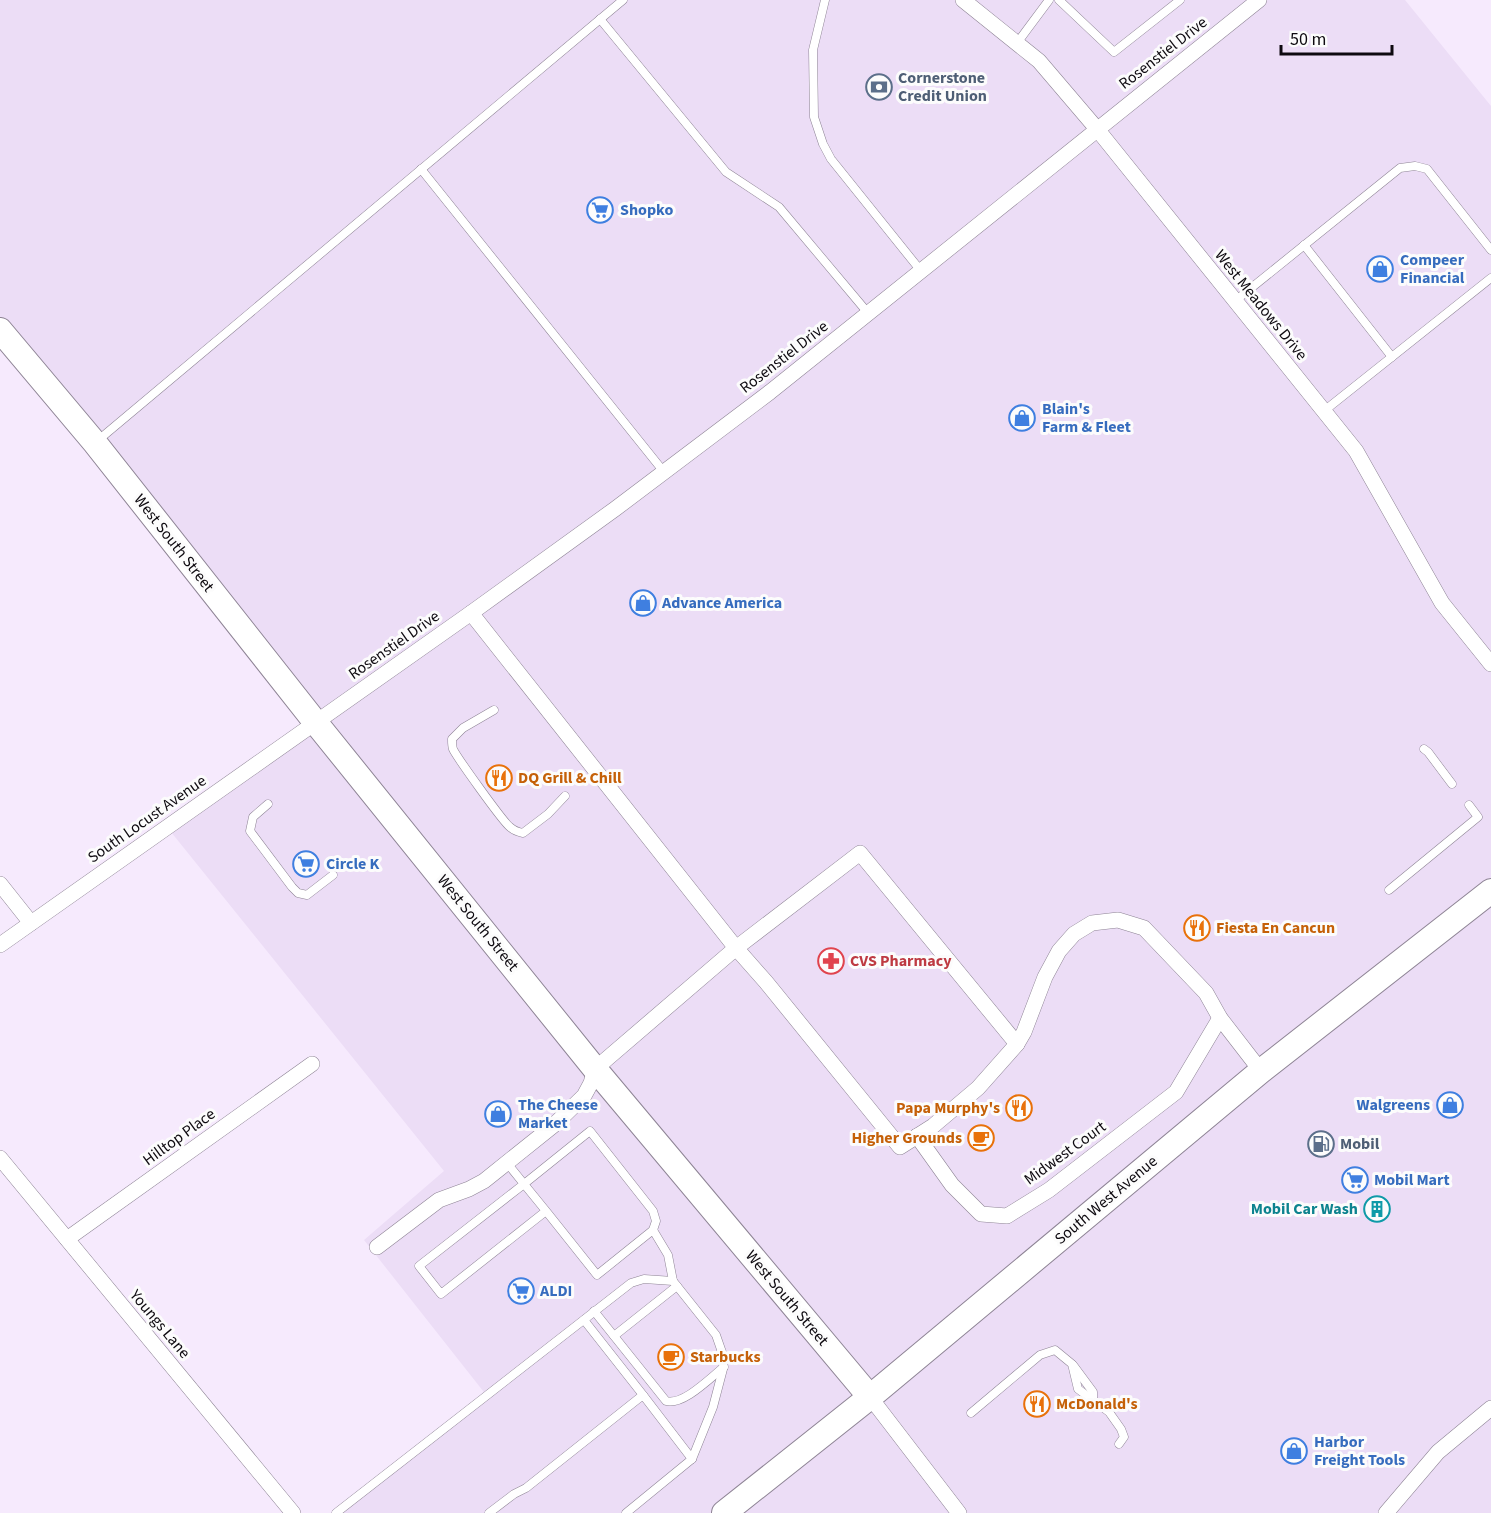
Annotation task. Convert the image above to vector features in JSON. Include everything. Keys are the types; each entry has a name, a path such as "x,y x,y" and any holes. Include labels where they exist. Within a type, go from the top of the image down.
{"main road":[{"name":"West South Street","path":"0,330 95,443 316,723 595,1069 870,1397"},
{"name":"South West Avenue","path":"723,1513 870,1397 1261,1071 1491,891"}],"street":[{"name":"West Meadows Drive","path":"963,0 1039,61 1097,129 1356,451 1442,603 1490,662"},
{"name":"Rosenstiel Drive","path":"316,723 471,613 770,392 1259,0"},
{"path":"471,613 736,948 900,1147 933,1126 978,1088 1017,1044 1059,951 1074,934 1092,923 1118,920 1144,928 1206,993 1220,1018 1261,1071"},
{"name":"South Locust Avenue","path":"0,945 316,723"},
{"path":"377,1247 439,1200 476,1186 507,1163 570,1111 584,1096 595,1069 736,948 860,853 1017,1044"},
{"path":"0,884 31,923"},
{"name":"Midwest Court","path":"917,1136 952,1185 981,1214 1007,1216 1048,1190 1176,1092 1220,1018"},
{"name":"Hilltop Place","path":"67,1239 312,1064"},
{"name":"Youngs Lane","path":"0,1158 293,1513"},
{"name":"West South Street","path":"870,1397 959,1513"},
{"path":"1386,1513 1438,1452 1491,1408"}],"lane":[{"path":"95,443 623,0"},
{"path":"825,0 813,50 814,117 823,144 831,159 921,271"},
{"path":"1017,43 1050,0"},
{"path":"1059,0 1114,52 1180,0"},
{"path":"600,19 726,172 779,207 868,314"},
{"path":"1235,301 1400,168 1415,166 1427,169 1491,250"},
{"path":"421,169 664,472"},
{"path":"1304,245 1392,357"},
{"path":"1324,411 1491,278"},
{"path":"494,710 463,728 452,739 454,750 510,828 523,833 548,814 565,796"},
{"path":"1424,749 1452,784"},
{"path":"268,804 253,817 250,831 292,887 298,893 307,895 333,875"},
{"path":"1389,890 1478,817 1469,806"},
{"path":"507,1163 524,1184 546,1211 597,1275 653,1230 656,1221 653,1211 590,1131 524,1184 419,1266 441,1294 546,1211"},
{"path":"626,1513 679,1472 692,1459 710,1415 724,1367 723,1350 716,1335 675,1283 668,1256 653,1230"},
{"path":"336,1513 635,1280 650,1279 675,1283"},
{"path":"614,1336 675,1283"},
{"path":"594,1311 661,1397 669,1402 681,1400 724,1367"},
{"path":"584,1320 692,1459"},
{"path":"971,1413 1040,1355 1055,1350 1072,1364 1078,1389 1109,1413 1121,1429 1124,1437 1119,1444"},
{"path":"489,1513 515,1493 526,1488 643,1395"}],"shaded area":[{"path":"0,0 1405,0 1491,106 1491,1513 336,1513 487,1396 364,1240 444,1171 167,827 316,723 0,328"}],"place":[{"name":"Cornerstone Credit Union","path":"879,87"},
{"name":"Shopko","path":"600,210"},
{"name":"Compeer Financial","path":"1380,269"},
{"name":"Blain's Farm & Fleet","path":"1022,418"},
{"name":"Advance America","path":"643,603"},
{"name":"DQ Grill & Chill","path":"499,778"},
{"name":"Circle K","path":"306,864"},
{"name":"Fiesta En Cancun","path":"1197,928"},
{"name":"CVS Pharmacy","path":"831,961"},
{"name":"Walgreens","path":"1450,1105"},
{"name":"Papa Murphy's","path":"1019,1108"},
{"name":"The Cheese Market","path":"498,1114"},
{"name":"Higher Grounds","path":"981,1138"},
{"name":"Mobil","path":"1321,1144"},
{"name":"Mobil Mart","path":"1355,1180"},
{"name":"Mobil Car Wash","path":"1377,1209"},
{"name":"ALDI","path":"521,1291"},
{"name":"Starbucks","path":"671,1357"},
{"name":"McDonald's","path":"1037,1404"},
{"name":"Harbor Freight Tools","path":"1294,1451"}]}
